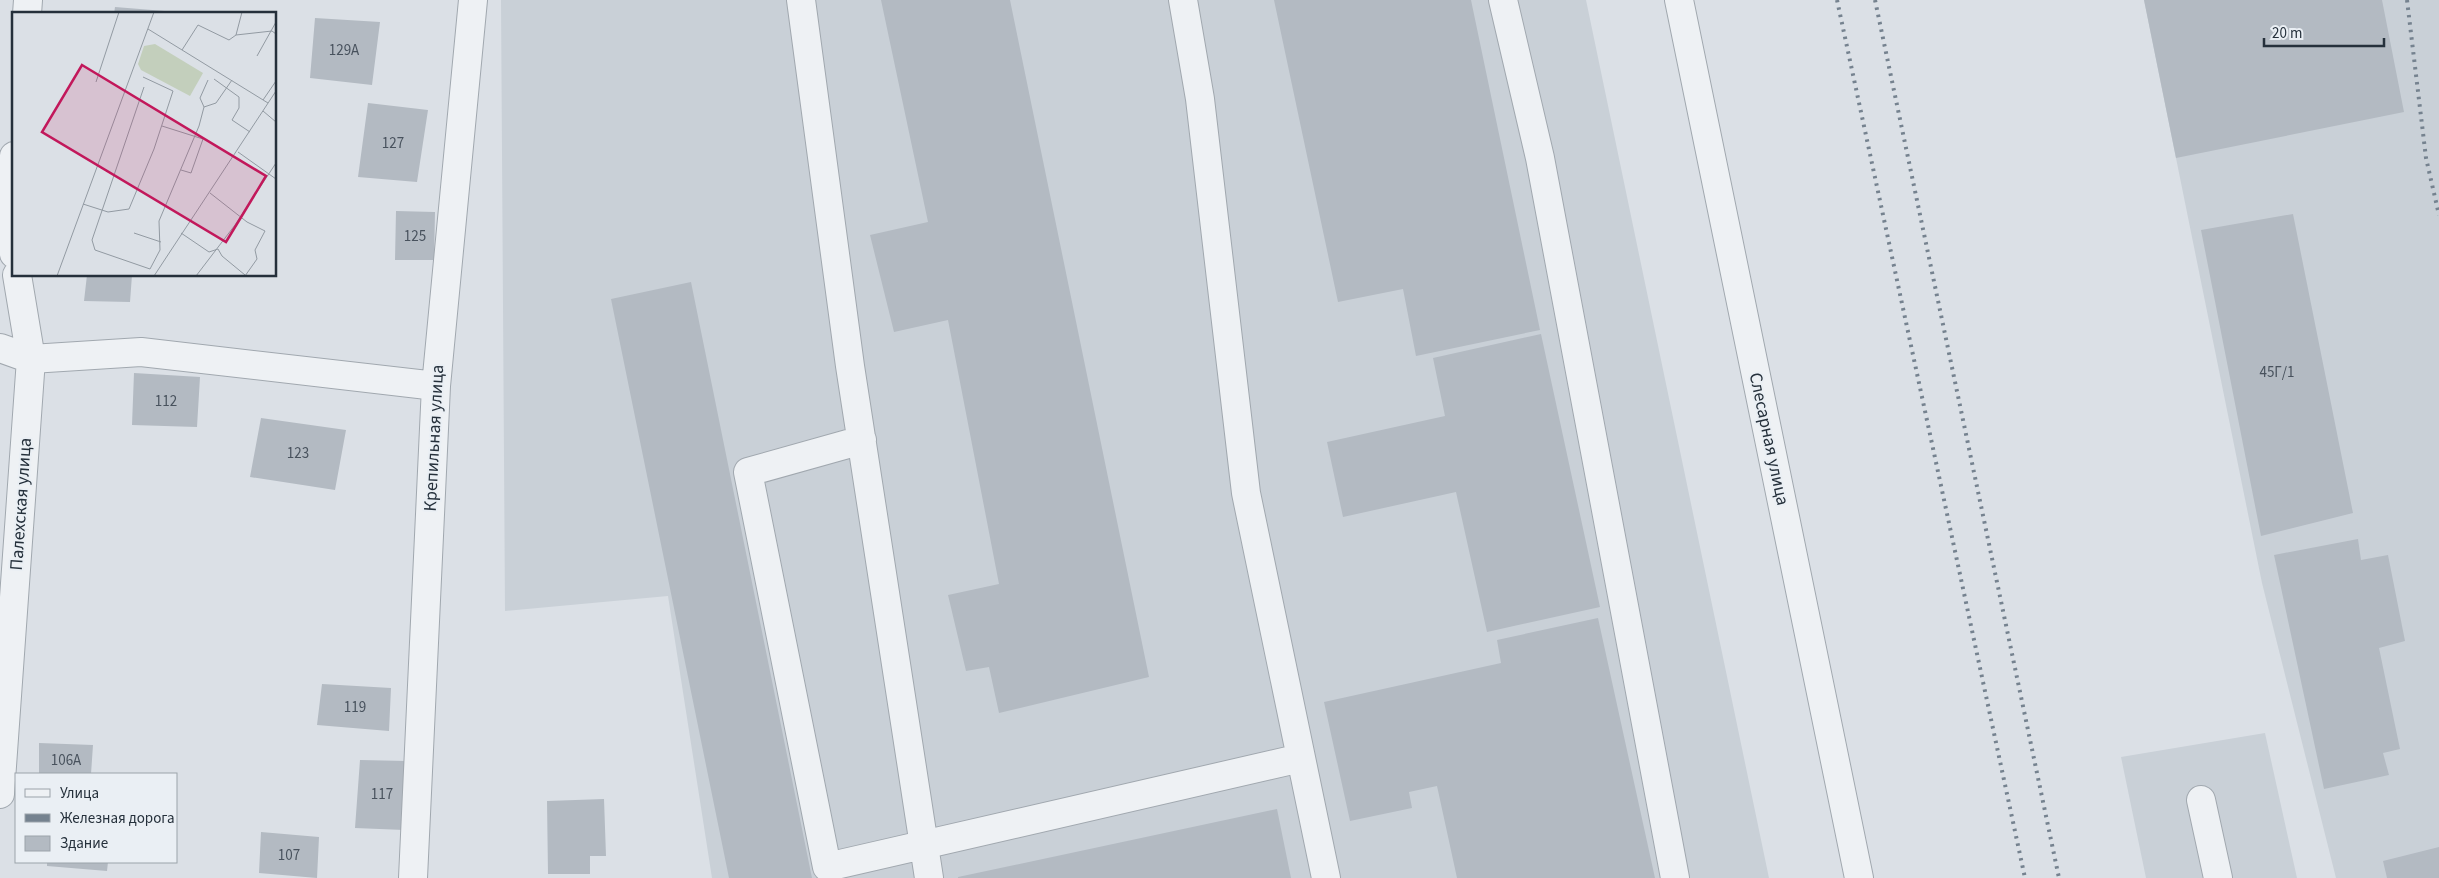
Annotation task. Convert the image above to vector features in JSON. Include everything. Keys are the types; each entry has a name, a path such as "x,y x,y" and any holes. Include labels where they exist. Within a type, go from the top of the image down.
{"street":[{"name":"Крепильная улица","path":"413,878 436,386 473,0"},
{"path":"801,0 862,440 929,878"},
{"path":"1183,0 1200,100 1246,493 1326,878"},
{"path":"1503,0 1540,158 1675,878"},
{"name":"Слесарная улица","path":"1679,0 1859,878"},
{"path":"12,177 8,219 12,242"},
{"name":"Палехская улица","path":"0,794 31,358 17,276"},
{"path":"0,348 31,358 141,352 436,386"},
{"path":"862,440 748,472 827,867 1301,758"},
{"path":"2201,800 2218,878"}],"shaded area":[{"path":"501,0 1586,0 1769,878 712,878 668,596 505,611"},
{"path":"2144,0 2439,0 2439,878 2336,878 2262,583"},
{"path":"2265,733 2297,878 2146,878 2121,757"}],"building":[{"path":"881,0 1010,0 1149,677 999,713 989,667 966,671 948,595 999,584 948,320 894,332 870,235 928,222"},
{"path":"1274,0 1471,0 1540,330 1416,356 1403,289 1338,302"},
{"path":"2144,0 2382,0 2404,112 2176,158"},
{"path":"115,7 177,12 114,12"},
{"path":"315,18 380,22 372,85 310,78"},
{"path":"368,103 428,110 417,182 358,177"},
{"path":"396,211 435,212 434,260 395,260"},
{"path":"2293,214 2353,513 2261,536 2201,230"},
{"path":"87,276 132,276 130,302 84,301"},
{"path":"691,282 812,878 729,878 611,299"},
{"path":"1541,334 1600,607 1487,632 1456,492 1343,517 1327,442 1445,416 1433,358"},
{"path":"134,373 200,377 197,427 132,425"},
{"path":"261,418 346,430 335,490 250,477"},
{"path":"2358,539 2361,560 2388,555 2405,641 2379,648 2400,749 2383,753 2389,775 2324,789 2274,555"},
{"path":"1598,618 1655,878 1457,878 1437,786 1409,792 1412,808 1350,821 1324,702 1501,663 1497,640"},
{"path":"322,684 391,688 389,731 317,725"},
{"path":"39,743 93,745 91,773 39,773"},
{"path":"360,760 407,761 404,830 355,828"},
{"path":"604,799 606,856 590,856 590,874 548,874 547,801"},
{"path":"1277,809 1291,878 958,878 958,877"},
{"path":"261,832 319,837 317,878 259,873"},
{"path":"2439,847 2439,878 2387,878 2383,861"},
{"path":"47,863 108,863 107,871 47,866"}],"railway":[{"path":"1837,0 2025,878"},
{"path":"1875,0 2059,878"},
{"path":"2407,0 2426,158 2439,215"}]}
